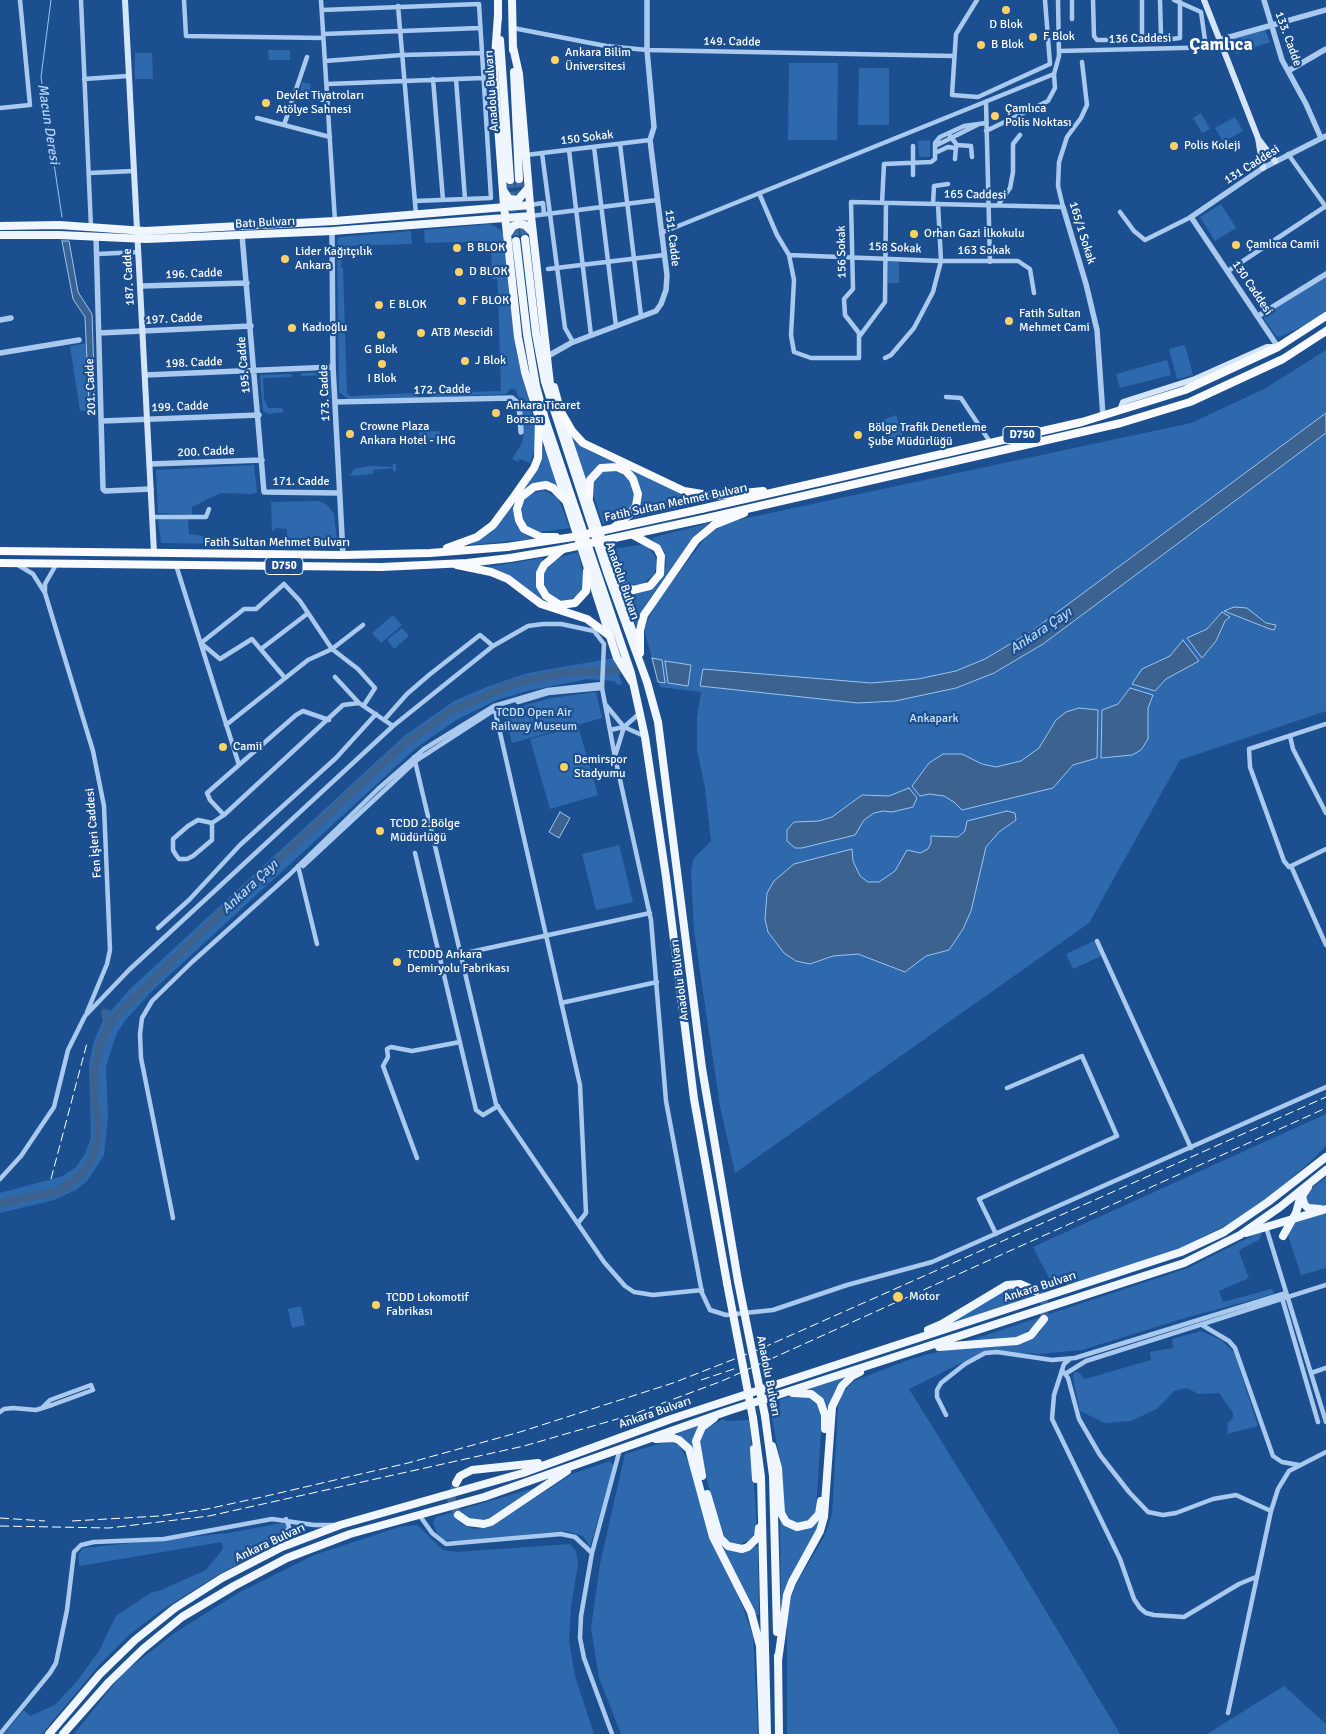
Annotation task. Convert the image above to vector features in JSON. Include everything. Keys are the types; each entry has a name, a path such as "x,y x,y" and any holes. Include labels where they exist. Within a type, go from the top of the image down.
{"highway":[{"name":"Fatih Sultan Mehmet Bulvarı","path":"0,552 343,555 430,553 507,547 573,537 809,485 1103,416 1185,390 1278,347 1326,316"},
{"name":"Fatih Sultan Mehmet Bulvarı","path":"0,563 381,567 510,558 563,550 1121,424 1190,402 1283,359 1326,331"},
{"path":"556,409 583,443 687,492 725,495 809,485"},
{"path":"430,553 468,541 493,525 536,463 542,418"},
{"path":"589,497 590,480 601,468 612,466 620,468 633,478 638,494 636,506 629,515 613,528"},
{"path":"565,500 553,488 546,485 534,487 520,497 517,509 518,520 524,529 533,535 573,537"},
{"path":"638,653 640,630 644,615 696,540 714,525 772,503"},
{"path":"614,574 621,584 633,590 650,586 660,574 661,556 657,548 633,535"},
{"path":"563,550 544,564 540,573 540,586 546,596 560,605 575,603 586,591 587,571"},
{"path":"453,563 491,572 508,579 541,604 587,619 610,636"}],"main road":[{"name":"187. Cadde","path":"125,0 154,553"},
{"name":"Anadolu Bulvarı","path":"498,0 498,16 515,180 512,0"},
{"path":"1204,0 1258,138 1263,168"},
{"path":"498,16 494,71 502,188 518,337 587,571 610,636 621,656"},
{"path":"513,47 519,74 532,232 556,409"},
{"path":"1258,138 1274,161"},
{"path":"502,188 509,199 518,200 528,188"},
{"name":"Batı Bulvarı","path":"0,226 91,227 138,235 530,205"},
{"name":"Batı Bulvarı","path":"0,235 242,235 332,231 531,216"},
{"path":"507,235 513,226 519,224 525,225 532,232"},
{"name":"Anadolu Bulvarı","path":"525,240 536,334 546,384 638,653 647,682 664,757 702,1068 738,1281 768,1435 774,1502 779,1734"},
{"path":"516,241 532,384 542,418"},
{"path":"550,369 551,394"},
{"path":"546,384 589,497 638,653"},
{"name":"Anadolu Bulvarı","path":"542,418 621,656 635,686 645,737 666,877 696,1108 756,1434 761,1478 767,1734"},
{"name":"Ankara Bulvarı","path":"1306,1173 1326,1152"},
{"name":"Ankara Bulvarı","path":"49,1734 100,1674 135,1640 175,1608 214,1583 282,1547 340,1525 475,1488 671,1419 1181,1252 1224,1232 1268,1202 1326,1157"},
{"path":"1283,1236 1296,1213 1305,1190 1324,1172"},
{"name":"Ankara Bulvarı","path":"63,1734 109,1682 143,1649 182,1617 287,1558 350,1534 420,1516 484,1496 725,1412 1184,1263 1240,1234 1280,1207 1324,1172"},
{"path":"1305,1190 1302,1200 1308,1208 1326,1209"},
{"path":"1240,1234 1326,1209"},
{"path":"857,1358 878,1347 935,1328 1007,1285 1024,1284 1036,1291"},
{"path":"778,1661 787,1595 792,1582 820,1531 824,1517 830,1417 835,1398 852,1376 897,1360 909,1352 957,1344 1017,1341 1031,1335 1044,1320"},
{"path":"768,1435 777,1456 781,1513 791,1525 806,1526 816,1519 821,1508 825,1415 820,1401 811,1394 782,1394"},
{"path":"725,1412 702,1427 698,1435 696,1448 720,1538 734,1548 748,1547 758,1534 753,1458 756,1434"},
{"path":"644,1440 673,1438 679,1440 689,1449 692,1456 713,1537 751,1612 759,1641 763,1734"},
{"path":"456,1483 460,1476 472,1470 520,1466 581,1452"},
{"path":"458,1515 468,1522 484,1524 492,1522 577,1464"}],"street":[{"path":"0,108 30,105 20,0"},
{"path":"81,0 91,227"},
{"path":"184,0 186,36 323,36 400,29 480,28"},
{"path":"322,0 335,220"},
{"name":"151. Cadde","path":"548,356 573,342 656,310 663,300 667,275 650,140 654,127 647,50 647,0"},
{"path":"977,0 956,34 952,95 978,97 1050,64 1046,1 1058,0 1059,51 1054,74 1055,88 1048,101 986,131"},
{"path":"1072,0 1072,20"},
{"path":"1093,0 1095,38 1097,40 1110,40"},
{"path":"1142,0 1142,36"},
{"path":"1160,0 1161,36 1163,40 1180,38 1180,2"},
{"path":"1174,0 1200,12 1204,40"},
{"name":"133. Cadde","path":"1264,0 1282,60 1324,137"},
{"path":"322,10 479,4 491,198 415,201"},
{"path":"398,6 416,214"},
{"path":"1219,40 1326,10"},
{"name":"149. Cadde","path":"513,28 606,46 647,50 954,56"},
{"name":"136 Caddesi","path":"1059,51 1222,47"},
{"path":"1288,71 1326,49"},
{"path":"325,61 402,55 482,53"},
{"path":"284,125 307,57"},
{"name":"165/1 Sokak","path":"1082,62 1087,104 1081,118 1067,137 1059,162 1058,186 1062,207 1086,284 1097,330 1103,416"},
{"path":"661,233 1054,74"},
{"path":"84,79 128,76"},
{"path":"327,84 483,78"},
{"path":"433,79 443,200"},
{"path":"456,79 465,199"},
{"path":"986,102 990,262"},
{"path":"257,118 330,137"},
{"path":"759,193 777,235 789,255 794,280 791,335 794,352 811,358 859,358 859,337 885,302 884,164 931,162 935,159 935,146 938,138 986,122"},
{"path":"950,135 956,147 954,159"},
{"path":"998,205 1010,188 1014,172 1014,144 1020,135"},
{"name":"131 Caddesi","path":"1191,217 1274,161 1324,137"},
{"name":"150 Sokak","path":"526,155 650,140"},
{"path":"620,144 641,316"},
{"path":"935,153 948,148 970,145 972,157"},
{"path":"913,146 913,175"},
{"path":"594,147 616,326"},
{"path":"569,150 592,335"},
{"path":"542,153 547,214 565,328 573,342"},
{"path":"1228,270 1326,206 1288,154"},
{"path":"89,173 134,171"},
{"path":"885,358 891,355 914,328 933,292 941,261 934,185 948,184"},
{"path":"531,216 657,200"},
{"name":"156 Sokak","path":"859,337 845,314 844,299 853,289 851,202 884,203"},
{"path":"530,205 543,203 547,214"},
{"name":"165 Caddesi","path":"884,203 1062,207"},
{"path":"1120,212 1134,231 1145,240 1191,217"},
{"name":"130 Caddesi","path":"1191,217 1278,347"},
{"name":"173. Cadde","path":"332,231 333,367 338,493 343,555"},
{"name":"195. Cadde","path":"242,235 259,415 264,492"},
{"name":"201. Cadde","path":"96,236 103,490 151,489"},
{"path":"96,254 139,252"},
{"path":"548,270 664,255"},
{"name":"158 Sokak","path":"789,255 885,257 941,261"},
{"name":"163 Sokak","path":"941,261 1018,261 1030,269 1034,293"},
{"path":"1258,316 1326,274"},
{"name":"196. Cadde","path":"141,286 247,283"},
{"path":"0,320 11,318"},
{"name":"197. Cadde","path":"98,333 251,326"},
{"path":"0,353 80,340"},
{"name":"198. Cadde","path":"145,375 333,367"},
{"path":"946,397 961,398 990,442"},
{"name":"172. Cadde","path":"335,402 512,398 519,404 521,432"},
{"name":"199. Cadde","path":"102,420 259,415"},
{"name":"200. Cadde","path":"150,464 262,460"},
{"name":"171. Cadde","path":"264,492 338,493"},
{"path":"152,517 206,517 209,509"},
{"name":"Fen İşleri Caddesi","path":"14,563 33,574 45,593 93,751 104,806 110,950 107,964 85,1016"},
{"path":"45,593 45,584 57,563"},
{"path":"176,565 239,765"},
{"path":"200,643 244,609 256,608 284,584 300,601 307,614 332,648 358,669 375,688 362,704 343,705 329,720 224,815 212,823 198,820 173,839 173,850 179,859 187,859 193,856 212,840 212,823"},
{"path":"261,649 307,614"},
{"path":"0,1179 21,1156 54,1107 68,1050 85,1016 129,970 393,726 493,646 528,626 561,624 594,631 604,644 602,684 614,757 650,913 666,1101 702,1290 706,1306 710,1310 718,1313 752,1314 773,1310 847,1285 926,1264 1326,1087"},
{"path":"226,725 308,660 332,648 363,625"},
{"path":"384,720 407,694 480,635 493,646"},
{"path":"200,643 220,659 248,640 255,641 285,678"},
{"path":"335,677 362,704 393,726"},
{"path":"174,1218 141,1058 140,1034 142,1018 152,1001 192,962 298,868 415,759 495,708 548,693 602,684"},
{"path":"605,704 624,727 645,737"},
{"path":"495,708 580,1085 586,1212 578,1223"},
{"path":"224,815 210,800 207,793 303,711 329,720"},
{"path":"610,730 624,727 640,713"},
{"path":"158,928 189,900 240,845 336,758 376,714"},
{"path":"1326,724 1249,750 1250,767 1284,861 1289,867 1291,866 1326,945"},
{"path":"614,757 624,727"},
{"path":"1290,736 1292,749 1326,813"},
{"path":"415,759 498,1106 604,1262 625,1286 634,1292 653,1295 702,1290"},
{"path":"1291,866 1326,849"},
{"path":"415,853 476,1110 483,1115 498,1106"},
{"path":"298,868 317,944"},
{"path":"461,954 650,913"},
{"path":"1097,942 1191,1148"},
{"path":"561,1003 657,982"},
{"path":"417,1158 383,1066 388,1057 388,1049 391,1047 412,1051 460,1042"},
{"path":"996,1234 979,1199 1117,1136 1082,1056 1007,1088"},
{"path":"1266,1228 1318,1422"},
{"path":"946,1415 937,1397 937,1390 941,1383 965,1364 985,1353 997,1352 1052,1360 1070,1359 1326,1285"},
{"path":"1063,1372 1086,1362 1202,1325 1284,1296"},
{"path":"1284,1296 1326,1422"},
{"path":"1202,1325 1229,1341 1235,1348 1273,1456 1282,1462 1299,1464"},
{"path":"1070,1359 1064,1364 1063,1372 1054,1395 1052,1419 1120,1559 1134,1599 1140,1608 1146,1613 1159,1616 1184,1617 1238,1584 1256,1577"},
{"path":"1311,1373 1326,1368"},
{"path":"1063,1372 1071,1387 1079,1419 1100,1455 1129,1492 1148,1512 1163,1515 1176,1513 1213,1499 1236,1494 1271,1510"},
{"path":"0,1412 4,1409 24,1411 42,1408 93,1390 91,1386 50,1400 42,1408"},
{"path":"612,1734 590,1678 580,1638 584,1594 592,1553 620,1449"},
{"path":"1228,1713 1256,1577 1271,1510 1278,1489 1289,1471 1299,1464 1326,1452"},
{"path":"420,1516 432,1533 446,1544 561,1534 575,1537 592,1553"},
{"path":"0,1734 56,1663 67,1610 74,1552 81,1545 94,1542 164,1538 272,1519 314,1525 340,1525"},
{"path":"282,1547 289,1527 286,1520"}],"green space":[{"path":"1264,27 1270,42 1236,54 1232,39"},
{"path":"268,50 290,50 290,60 269,60"},
{"path":"135,53 152,53 153,79 135,79"},
{"path":"789,63 838,63 837,140 788,140"},
{"path":"859,68 889,68 889,125 858,125"},
{"path":"302,82 311,84 308,100 299,99"},
{"path":"1201,113 1210,129 1202,133 1193,118"},
{"path":"1235,117 1243,131 1223,142 1215,128"},
{"path":"930,140 930,157 919,157 918,141"},
{"path":"1221,204 1236,228 1215,241 1200,217"},
{"path":"490,224 501,230 503,236 517,354 536,430 535,448 530,463 520,459 518,462 512,459 522,443 524,434 521,403 515,389 510,389 506,394 431,397 431,393 501,391 498,291 497,279 492,279 491,241 425,243 424,230"},
{"path":"411,231 412,244 343,246 341,268 343,268 347,393 350,396 417,393 418,397 348,399 339,392 337,240 339,237"},
{"path":"888,262 899,262 899,283 888,283"},
{"path":"1326,277 1326,312 1311,322 1280,337 1276,336 1264,319 1264,316"},
{"path":"87,343 89,410 80,411 70,346"},
{"path":"1185,345 1193,375 1177,379 1169,349"},
{"name":"Ankapark","path":"1326,350 1326,711 1180,760 1089,923 735,1173 720,1106 694,931 691,870 694,858 711,841 705,788 697,749 697,717 701,692 660,687 644,629 655,604 709,533 733,521 1191,423 1266,388"},
{"path":"1167,360 1171,375 1120,388 1116,374"},
{"path":"330,372 331,405 326,389 326,375 301,376 301,373"},
{"path":"292,374 289,377 263,378 264,399 268,408 282,408 284,412 269,414 263,411 260,375"},
{"path":"896,415 903,436 889,440 883,420"},
{"path":"566,428 581,444 615,463 692,497 709,501 634,518 640,503 632,473 605,464 586,484"},
{"path":"440,431 441,440 420,441 419,432"},
{"path":"546,448 559,488 547,483 534,484 517,504 523,530 532,539 470,545 496,527 538,467 543,449"},
{"path":"393,464 396,464 396,471 393,471 393,468 373,470 373,474 350,476 354,469 370,466 393,467"},
{"path":"254,465 257,492 252,494 221,493 192,507 192,515 158,513 156,470"},
{"path":"603,470 621,473 629,479 634,492 634,501 630,509 622,517 603,524 593,494 594,480"},
{"path":"543,490 558,498 570,528 541,532 533,531 526,525 521,511 524,500 529,495"},
{"path":"319,501 327,505 334,514 337,540 334,546 290,543 287,538 287,529 275,528 275,531 272,530 271,502"},
{"path":"188,519 189,534 219,538 218,544 161,543 158,520"},
{"path":"709,523 695,535 646,604 637,627 623,589 637,593 650,591 660,581 666,565 665,552 651,538"},
{"path":"646,544 655,556 657,564 654,574 642,585 628,584 622,579 612,549"},
{"path":"578,552 584,577 582,594 566,601 558,601 548,594 543,584 544,574 548,565 557,558"},
{"path":"543,558 536,582 540,593 549,605 538,599 514,578 487,567"},
{"path":"393,615 402,625 381,643 372,633"},
{"path":"402,628 409,636 394,649 387,640"},
{"path":"614,658 622,684 618,685 614,681 588,679 527,691 497,700 458,719 416,748 150,993 124,1022 116,1035 106,1066 108,1117 104,1155 87,1181 76,1190 54,1200 0,1213 0,1193 63,1176 76,1167 85,1154 91,1138 89,1064 94,1041 103,1020 101,1013 107,1009 111,1011 130,989 404,736 454,701 489,686 528,673"},
{"name":"TCDD Open Air Railway Museum","path":"596,692 602,718 512,743 504,711 551,698"},
{"name":"Demirspor Stadyumu","path":"578,726 598,795 550,809 530,739"},
{"path":"619,845 633,902 596,910 582,854"},
{"path":"1094,941 1101,956 1073,969 1066,954"},
{"path":"1326,1114 1326,1146 1309,1163 1267,1198 1233,1222 1176,1250 1071,1286 1049,1278 1033,1247"},
{"path":"1326,1177 1326,1204 1316,1208 1308,1205 1305,1198 1311,1189"},
{"path":"1326,1213 1326,1268 1301,1275 1287,1232 1295,1222"},
{"path":"1258,1233 1262,1233 1259,1240 1241,1249 1239,1252 1249,1278 1219,1291 1223,1302 1272,1289 1274,1294 1185,1318 1082,1350 1038,1354 985,1351 909,1389 1120,1734 787,1734 787,1608 795,1586 824,1537 832,1515 838,1406 843,1392 854,1381 911,1359 952,1348 997,1347 1019,1343 1040,1332 1047,1320 1014,1339 968,1341 1188,1268"},
{"path":"1016,1286 1027,1288 1036,1297 950,1324 1003,1289"},
{"path":"301,1306 305,1325 292,1328 288,1309"},
{"path":"1201,1331 1221,1340 1234,1352 1258,1426 1227,1434 1228,1423 1233,1418 1233,1413 1219,1393 1198,1394 1187,1388 1174,1391 1157,1409 1131,1421 1105,1423 1080,1411 1073,1378 1074,1372 1078,1372 1085,1379 1151,1360 1150,1352 1173,1348 1172,1339"},
{"path":"845,1377 833,1394 828,1417 827,1407 809,1389"},
{"path":"794,1395 809,1397 816,1402 822,1416 816,1510 808,1521 801,1523 795,1523 788,1518 783,1510 781,1464 771,1414 780,1406 779,1400"},
{"path":"724,1419 726,1421 749,1420 750,1425 757,1528 751,1539 739,1545 725,1540 722,1534 701,1459 698,1439 706,1428"},
{"path":"699,1425 695,1435 693,1451 687,1441 677,1434"},
{"path":"669,1441 680,1446 689,1463 702,1511 742,1605 753,1636 758,1734 621,1734 599,1678 591,1628 600,1564 625,1454"},
{"path":"610,1461 614,1466 590,1547 583,1536 566,1531 464,1541 445,1540 437,1533 433,1523 436,1517 534,1488 484,1521 457,1518 462,1524 474,1529 490,1527 572,1474"},
{"path":"821,1513 822,1520 781,1604 780,1520 794,1529"},
{"path":"282,1523 286,1525 287,1529 284,1538 218,1575 162,1610 130,1634 101,1663 42,1734 4,1734 24,1710 30,1716 55,1705 78,1680 99,1651 116,1616 152,1592 159,1591 206,1570 223,1549 222,1542 79,1566 79,1554 83,1548 229,1533"},
{"path":"417,1525 443,1550 457,1552 570,1544 576,1551 578,1564 571,1607 569,1641 575,1676 594,1734 74,1734 122,1674 173,1634 238,1593 314,1555 399,1527"},
{"path":"721,1546 738,1552 750,1550 755,1546 758,1547 759,1615 756,1615"},
{"path":"1284,1686 1326,1724 1326,1734 1207,1734"}],"water":[{"path":"62,241 69,241 78,292 92,314 95,403 89,403 85,317 73,299"},
{"path":"1326,413 1326,433 1043,644 994,673 956,688 895,701 858,703 700,686 703,669 871,683 918,679 956,671 985,659 1032,631"},
{"path":"1234,607 1247,608 1266,623 1276,625 1274,630 1224,611"},
{"path":"1222,612 1230,617 1225,621 1216,641 1202,658 1187,638 1207,629"},
{"path":"1183,640 1199,661 1166,679 1155,691 1132,684 1142,669 1170,656"},
{"path":"652,658 662,660 665,683 658,682"},
{"path":"665,661 691,665 688,686 668,683"},
{"path":"1130,688 1153,695 1148,708 1148,739 1141,750 1132,755 1101,758 1102,710 1118,704"},
{"path":"1079,708 1098,710 1097,758 1073,765 1053,788 962,810 944,796 929,794 920,796 912,786 929,763 943,754 962,754 982,764 996,767 1021,761 1039,748 1056,720 1066,712"},
{"path":"909,788 917,798 913,807 892,812 874,813 864,820 855,835 802,848 795,848 787,841 787,830 794,822 819,821 832,817 862,795 889,796"},
{"path":"1007,811 1015,813 1016,820 999,832 986,847 971,911 963,929 949,950 926,956 905,972 858,954 833,956 810,964 796,961 784,953 768,932 765,919 767,893 774,881 794,864 852,849 853,861 860,876 868,882 879,882 895,871 907,850 920,853 928,849 931,843 931,836 958,837 965,831 967,821"},
{"path":"560,812 570,818 559,838 549,832"}],"waterway":[{"name":"Macun Deresi","path":"51,0 41,77 62,217"},
{"name":"Ankara Çayı","path":"0,1203 60,1191 82,1174 92,1159 97,1142 99,1124 94,1096 94,1073 100,1044 113,1019 219,915 405,743 453,710 512,684 561,673 617,670"},
{"name":"Macun Deresi","path":"104,1011 109,1025"}],"tunnel":[{"path":"519,179 525,239"},
{"path":"510,180 516,241"},
{"path":"1036,1291 1043,1298 1045,1306 1044,1319"},
{"path":"456,1483 451,1500 458,1515"}],"railway":[{"path":"51,1179 87,1043"},
{"path":"72,1521 159,1516 207,1509 262,1497 408,1463 520,1432 673,1383 760,1349 1326,1097"},
{"path":"0,1526 109,1528 209,1516 524,1446 631,1415 722,1381 1326,1108"},
{"path":"701,1380 737,1368"},
{"path":"0,1518 45,1521"}],"place":[{"name":"D Blok","path":"1006,10"},
{"name":"F Blok","path":"1033,37"},
{"name":"B Blok","path":"981,45"},
{"name":"Ankara Bilim Üniversitesi","path":"555,60"},
{"name":"Devlet Tiyatroları Atölye Sahnesi","path":"266,103"},
{"name":"Çamlıca Polis Noktası","path":"995,116"},
{"name":"Polis Koleji","path":"1174,146"},
{"name":"Orhan Gazi İlkokulu","path":"914,234"},
{"name":"Çamlıca Camii","path":"1236,245"},
{"name":"B BLOK","path":"457,248"},
{"name":"Lider Kağıtçılık Ankara","path":"285,259"},
{"name":"D BLOK","path":"459,272"},
{"name":"F BLOK","path":"462,301"},
{"name":"E BLOK","path":"379,305"},
{"name":"Fatih Sultan Mehmet Cami","path":"1009,321"},
{"name":"Kadıoğlu","path":"292,328"},
{"name":"ATB Mescidi","path":"421,333"},
{"name":"G Blok","path":"381,335"},
{"name":"J Blok","path":"465,361"},
{"name":"I Blok","path":"382,364"},
{"name":"Ankara Ticaret Borsası","path":"496,413"},
{"name":"Crowne Plaza Ankara Hotel - IHG","path":"350,434"},
{"name":"Bölge Trafik Denetleme Şube Müdürlüğü","path":"858,435"},
{"name":"Camii","path":"223,747"},
{"name":"Demirspor Stadyumu","path":"564,767"},
{"name":"TCDD 2.Bölge Müdürlüğü","path":"380,831"},
{"name":"TCDDD Ankara Demiryolu Fabrikası","path":"397,962"},
{"name":"Motor","path":"898,1297"},
{"name":"TCDD Lokomotif Fabrikası","path":"376,1305"}],"district":[{"name":"Çamlıca","path":"1221,45"}]}
